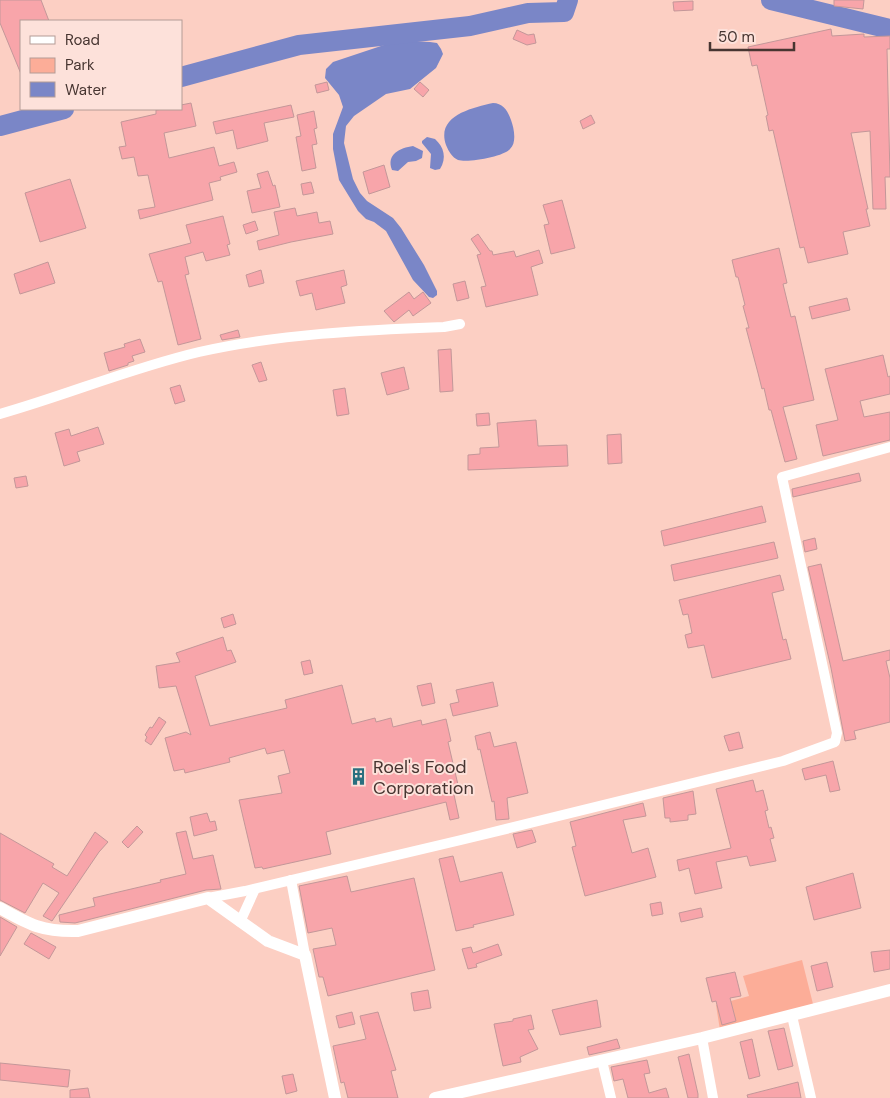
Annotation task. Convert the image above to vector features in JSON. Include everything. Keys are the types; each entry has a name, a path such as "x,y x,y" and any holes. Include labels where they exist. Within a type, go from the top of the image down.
{"street":[{"path":"0,414 40,403 140,369 198,353 256,341 342,333 444,328 460,324"},
{"path":"0,908 31,925 56,932 78,931 208,898 461,840 783,760 835,742 837,733 782,477 890,447"},
{"path":"291,880 304,954 335,1098"},
{"path":"240,922 256,888"},
{"path":"208,898 268,941 304,954"},
{"path":"436,1098 702,1038 890,990"},
{"path":"792,1016 811,1098"},
{"path":"702,1038 713,1098"},
{"path":"602,1061 611,1098"}],"green space":[{"path":"802,960 814,1008 720,1030 716,1005 749,996 743,976"}],"water":[{"path":"409,41 437,43 443,54 436,68 410,89 386,94 354,116 346,126 344,143 353,179 360,193 367,201 393,218 401,228 424,265 437,291 437,295 433,298 429,297 413,280 386,231 374,222 366,219 358,211 339,180 333,149 333,134 343,107 339,95 325,78 326,69 333,62 390,43"},
{"path":"497,103 507,111 513,127 514,143 510,149 500,155 469,161 456,159 446,145 444,135 446,127 458,115"},
{"path":"427,137 435,139 444,153 440,169 430,168 431,154 422,143"},
{"path":"413,146 423,151 422,158 408,162 398,171 392,170 391,160 395,153 403,148"}],"building":[{"path":"0,0 41,0 49,20 20,20 20,72 0,23"},
{"path":"834,0 864,0 863,9 834,6"},
{"path":"693,1 693,10 674,11 673,2"},
{"path":"831,29 832,36 864,34 864,37 890,36 890,49 887,49 890,177 885,177 886,209 873,209 870,131 851,133 870,226 843,232 848,254 808,263 804,247 800,248 773,130 769,131 766,116 768,115 757,65 752,66 748,47"},
{"path":"517,30 528,35 534,34 536,43 527,45 513,39"},
{"path":"327,82 329,90 317,93 315,85"},
{"path":"420,82 429,90 423,97 414,89"},
{"path":"191,103 196,126 164,133 169,158 214,147 219,166 234,162 237,172 220,177 221,180 209,183 213,200 140,219 138,210 155,207 148,175 138,176 134,157 122,159 119,147 126,146 121,122 156,114 156,110 182,110 182,105"},
{"path":"291,105 294,117 264,123 268,141 237,149 233,130 216,134 213,122"},
{"path":"314,111 317,128 314,129 317,144 312,145 316,168 302,171 296,137 301,136 297,115"},
{"path":"591,115 595,123 583,129 580,121"},
{"path":"384,165 390,187 369,194 363,172"},
{"path":"268,171 273,186 275,185 280,207 252,213 247,191 261,188 257,174"},
{"path":"70,179 86,228 40,242 25,193"},
{"path":"311,182 314,193 303,195 301,184"},
{"path":"562,200 575,248 551,254 544,225 549,224 543,205"},
{"path":"295,208 297,216 317,212 319,223 330,221 333,234 259,250 257,241 279,235 274,212"},
{"path":"223,216 230,244 227,245 230,255 206,261 203,252 185,257 189,274 185,275 201,339 178,345 162,281 158,282 149,254 191,243 186,225"},
{"path":"255,221 258,230 246,234 243,225"},
{"path":"478,234 490,251 492,251 493,255 514,251 516,257 539,250 543,263 531,267 538,295 486,307 481,287 486,286 477,255 481,254 471,239"},
{"path":"779,248 787,283 783,284 791,317 795,316 814,400 783,407 797,459 785,462 771,410 769,410 764,388 762,389 746,328 749,328 743,306 745,305 732,260"},
{"path":"48,262 55,283 20,294 14,274"},
{"path":"261,270 264,283 249,287 246,275"},
{"path":"344,270 347,285 341,287 345,303 316,310 312,293 300,296 296,281"},
{"path":"465,281 469,298 457,301 453,284"},
{"path":"409,292 414,299 423,292 431,303 413,316 409,310 394,322 384,311"},
{"path":"847,298 850,310 812,319 809,307"},
{"path":"238,330 240,337 222,340 220,335"},
{"path":"140,339 145,352 132,356 134,361 128,363 128,365 109,371 104,353 125,347 124,344"},
{"path":"451,349 453,391 440,392 438,350"},
{"path":"883,355 888,377 890,376 890,394 860,401 864,417 890,412 890,440 823,456 816,425 838,420 825,369"},
{"path":"261,362 267,380 259,382 252,365"},
{"path":"404,367 409,389 387,395 381,373"},
{"path":"180,385 185,401 175,404 170,388"},
{"path":"345,388 349,414 337,416 333,390"},
{"path":"489,413 490,425 477,426 476,414"},
{"path":"536,420 538,446 567,445 568,466 468,470 468,455 480,454 480,448 499,447 497,423"},
{"path":"98,427 104,444 77,452 80,461 64,466 55,433 69,429 71,436"},
{"path":"621,434 622,463 608,464 607,435"},
{"path":"859,473 861,481 793,497 792,489"},
{"path":"26,476 28,486 16,488 14,478"},
{"path":"762,506 766,522 664,546 661,531"},
{"path":"815,538 817,549 805,552 803,541"},
{"path":"774,542 778,558 674,581 671,565"},
{"path":"821,564 843,661 890,650 890,660 886,661 890,678 890,722 854,731 856,739 845,741 808,567"},
{"path":"780,575 784,590 772,593 783,640 786,639 791,659 712,678 704,645 688,648 685,635 692,633 688,614 683,615 679,600"},
{"path":"233,614 236,624 224,628 221,618"},
{"path":"223,637 227,651 231,650 236,662 195,676 210,726 287,708 285,700 342,685 352,724 375,718 376,722 391,718 393,727 421,720 422,725 446,719 451,741 448,742 459,789 453,790 459,818 450,820 446,802 326,832 331,854 263,869 262,867 255,868 239,800 282,793 278,776 290,773 284,750 267,754 265,748 229,758 230,762 185,773 184,769 174,771 165,738 186,732 191,735 176,686 159,688 156,666 180,662 176,653"},
{"path":"310,660 313,673 304,675 301,662"},
{"path":"493,682 498,706 453,716 450,704 459,702 456,690"},
{"path":"431,683 435,703 422,706 417,686"},
{"path":"159,717 166,722 151,745 145,741 147,737 145,735"},
{"path":"490,732 494,747 516,742 528,793 507,798 509,819 496,820 494,801 492,802 480,749 478,750 475,736"},
{"path":"739,732 743,748 729,751 724,736"},
{"path":"833,761 840,790 830,792 826,775 805,780 802,769"},
{"path":"753,780 756,792 763,790 768,810 765,811 769,828 771,827 774,838 770,839 776,861 750,866 747,856 716,862 722,888 695,894 689,868 679,871 677,860 731,848 716,789"},
{"path":"693,791 696,814 688,815 688,820 670,822 670,818 665,818 663,798"},
{"path":"643,803 646,816 623,820 632,853 648,848 656,877 585,896 572,847 576,846 570,822"},
{"path":"207,813 210,822 215,821 217,830 194,836 190,817"},
{"path":"137,826 143,832 128,848 122,842"},
{"path":"532,830 536,842 517,848 513,834"},
{"path":"186,831 193,859 213,855 221,889 206,890 75,923 60,922 59,915 95,906 93,898 186,874 176,833"},
{"path":"95,832 108,842 99,852 52,921 43,916 59,893 43,883 25,913 0,900 0,833 54,864 52,867 67,876"},
{"path":"453,856 460,882 502,872 514,915 456,931 439,859"},
{"path":"853,873 861,908 814,920 806,887"},
{"path":"347,876 351,892 414,878 435,970 328,996 323,977 319,977 313,949 336,945 332,928 308,933 299,886"},
{"path":"661,902 663,914 652,916 650,904"},
{"path":"701,908 703,917 681,922 679,913"},
{"path":"0,917 17,927 0,956"},
{"path":"31,933 56,947 49,959 24,944"},
{"path":"498,944 502,955 476,964 477,967 468,969 462,949 471,947 473,953"},
{"path":"890,950 890,969 874,972 871,952"},
{"path":"827,962 833,987 817,991 811,966"},
{"path":"735,972 741,996 730,998 736,1021 722,1025 716,1001 712,1002 706,978"},
{"path":"428,990 431,1008 414,1011 411,993"},
{"path":"597,1000 601,1027 560,1035 552,1010"},
{"path":"352,1012 355,1024 339,1028 336,1016"},
{"path":"378,1012 396,1070 391,1071 398,1098 348,1098 344,1082 341,1083 333,1046 366,1039 360,1016"},
{"path":"531,1015 534,1029 528,1030 538,1049 520,1057 521,1062 503,1066 494,1024 513,1021 513,1019"},
{"path":"784,1028 793,1066 778,1070 768,1031"},
{"path":"617,1039 620,1048 589,1055 587,1047"},
{"path":"752,1039 760,1076 749,1079 740,1042"},
{"path":"689,1054 698,1098 688,1098 678,1057"},
{"path":"647,1060 650,1073 644,1074 649,1093 666,1088 669,1098 628,1098 623,1079 614,1081 611,1067"},
{"path":"0,1063 70,1070 68,1087 0,1080"},
{"path":"293,1074 297,1091 286,1094 282,1076"},
{"path":"798,1082 801,1098 748,1098 747,1095"},
{"path":"88,1088 90,1098 70,1098 70,1090"}],"waterway":[{"path":"182,77 299,45 470,26 528,13 564,12 568,0"},
{"path":"771,0 890,29"},
{"path":"0,126 60,110"}],"place":[{"name":"Roel's Food Corporation","path":"359,777"}]}
